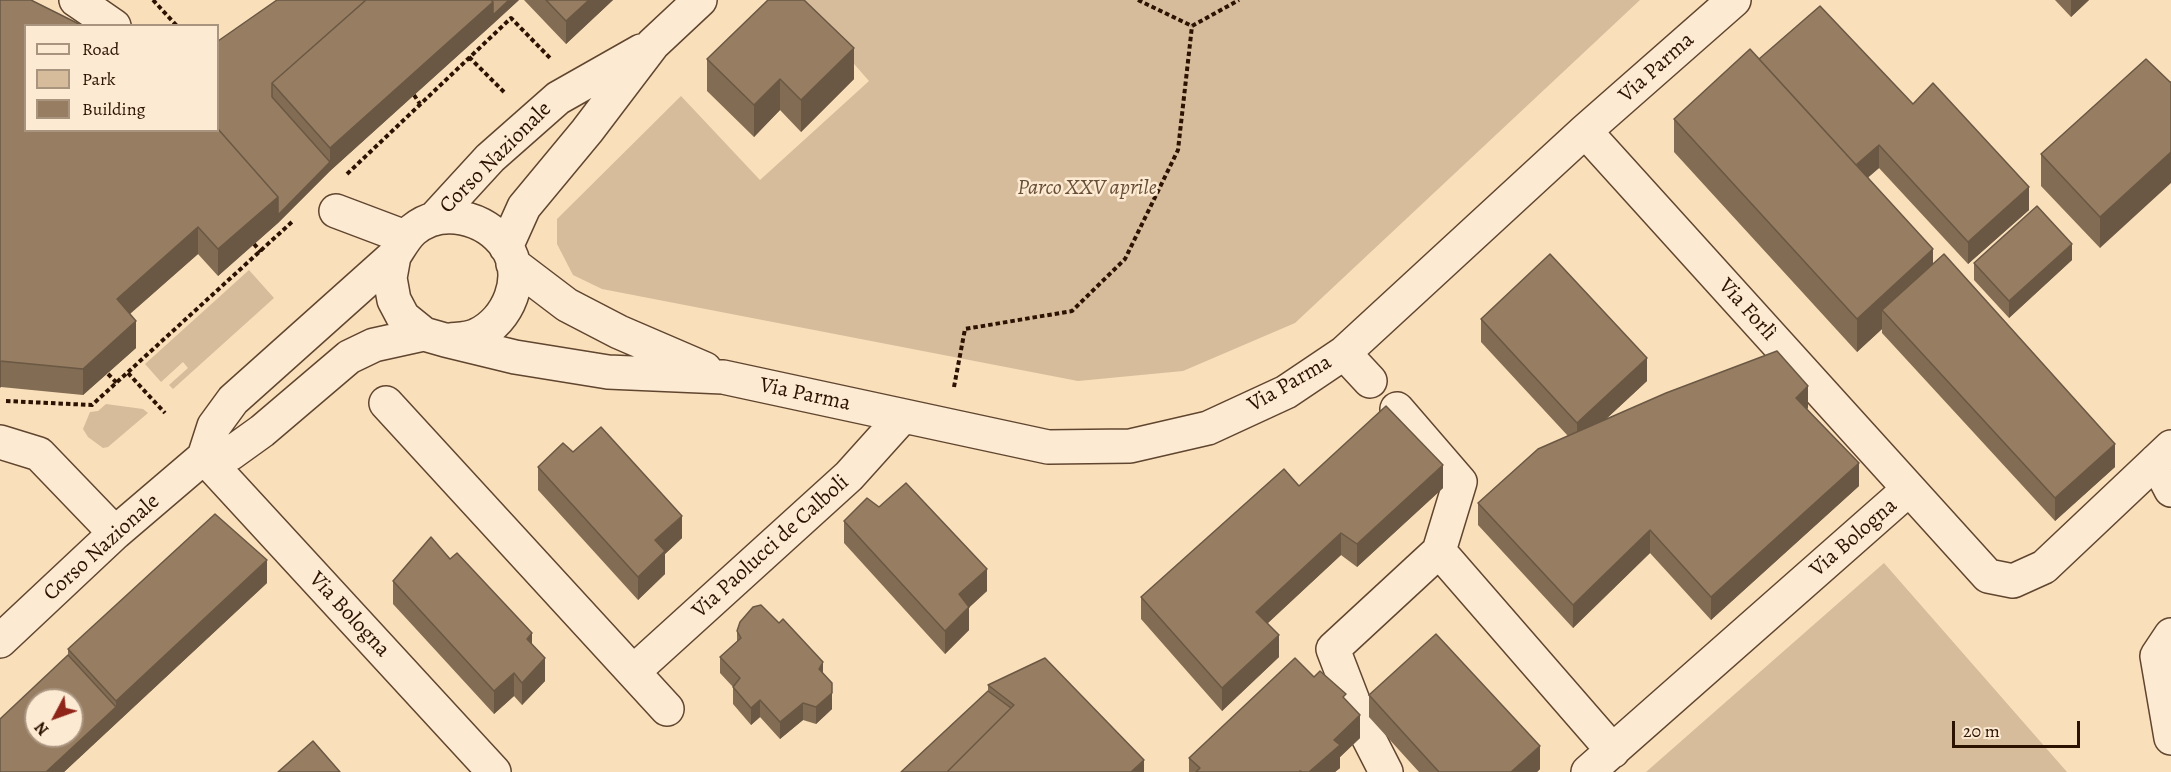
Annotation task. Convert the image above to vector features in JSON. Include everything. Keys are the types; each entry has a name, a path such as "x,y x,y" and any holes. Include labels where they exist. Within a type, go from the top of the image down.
{"street":[{"path":"76,0 111,24"},
{"name":"Corso Nazionale","path":"204,457 230,454 349,357 374,345 435,337 475,337 493,326 507,309 514,286 510,256 524,207 587,131 653,44 700,0"},
{"name":"Via Parma","path":"435,337 514,357 608,372 723,377 1048,447 1130,446 1208,428 1286,392 1344,353 1585,131 1734,0"},
{"name":"Corso Nazionale","path":"434,219 490,158 558,98 653,44"},
{"name":"Via Forlì","path":"1585,131 1910,489"},
{"path":"336,211 400,247 390,278 394,300 403,317 435,337"},
{"name":"Corso Nazionale","path":"0,641 115,533 204,457 214,426 233,400 400,247 415,228 434,219 456,216 467,218 487,227 510,256"},
{"name":"Via Parma","path":"510,256 567,305 619,332 723,377"},
{"path":"1344,353 1370,381"},
{"path":"386,403 667,709"},
{"path":"1386,772 1362,727 1333,649 1439,551 1460,482 1396,409"},
{"name":"Via Paolucci de Calboli","path":"633,672 849,476 903,416"},
{"path":"0,442 39,454 115,533"},
{"path":"2164,454 2171,490"},
{"name":"Via Bologna","path":"1588,772 1910,489 1988,576 2013,581 2044,567 2164,454"},
{"name":"Via Bologna","path":"204,457 495,772"},
{"path":"1439,551 1613,751"},
{"path":"2171,636 2157,656 2171,738"}],"path":[{"path":"153,0 175,24"},
{"path":"1138,0 1192,26"},
{"path":"1192,26 1239,0"},
{"path":"344,177 511,18 551,58"},
{"path":"946,426 965,329 1072,311 1125,259 1178,150 1192,26"},
{"path":"470,57 498,86"},
{"path":"414,95 420,104"},
{"path":"5,401 92,405 293,221"},
{"path":"254,244 261,252"},
{"path":"128,373 165,413"},
{"path":"108,374 117,383"}],"green space":[{"name":"Parco XXV aprile","path":"798,0 1640,0 1295,323 1183,371 1078,381 602,289 573,275 557,244 557,219 681,96 760,180 869,81"},
{"path":"249,270 274,298 173,389 169,385 188,368 183,362 161,382 145,364"},
{"path":"106,404 143,409 148,413 108,447 103,448 88,437 83,429 90,412 98,411"},
{"path":"1884,563 2067,772 1646,772"}],"building":[{"path":"0,0 31,0 79,24 24,24 24,132 219,132 219,130 278,197 218,249 198,227 117,299 136,321 83,369 0,361"},
{"path":"277,0 366,0 272,83 272,97 330,162 278,215 278,197 219,130 219,40"},
{"path":"366,0 491,0 493,2 330,148 272,83"},
{"path":"491,0 509,0 493,15"},
{"path":"546,0 589,0 566,21"},
{"path":"768,0 804,0 854,48 801,100 780,79 754,105 707,59"},
{"path":"1820,6 1913,104 1933,83 2029,187 1968,242 1879,145 1856,165 1759,59"},
{"path":"1750,49 1933,249 1857,319 1674,119"},
{"path":"2146,59 2171,82 2171,152 2100,217 2041,154"},
{"path":"2037,206 2072,244 2009,301 1974,263"},
{"path":"1550,254 1647,358 1577,423 1481,319"},
{"path":"1944,254 2115,444 2055,498 1882,310"},
{"path":"1777,351 1808,386 1796,398 1859,463 1711,597 1650,530 1573,605 1478,503 1538,449 1666,393"},
{"path":"1386,406 1443,465 1357,544 1341,533 1256,612 1279,635 1222,688 1141,597 1284,469 1299,486"},
{"path":"601,427 682,516 655,540 665,551 638,577 538,467 563,443 573,452"},
{"path":"906,483 987,569 959,594 969,607 945,631 844,521 867,498 879,507"},
{"path":"215,514 267,560 116,701 68,649"},
{"path":"431,537 450,559 457,553 532,633 527,639 545,658 522,683 514,673 494,691 393,581"},
{"path":"761,605 779,623 783,619 823,662 819,669 832,683 832,693 816,707 803,703 780,722 760,700 751,708 733,687 740,678 720,657 741,638 737,631 740,622 753,607"},
{"path":"1436,634 1540,746 1511,772 1439,772 1369,695"},
{"path":"68,655 116,707 84,737 84,688 33,688"},
{"path":"1045,658 1144,760 1131,772 947,772 1014,705 988,685"},
{"path":"1295,658 1314,677 1320,671 1346,694 1343,697 1360,715 1334,740 1340,745 1309,772 1196,772 1200,768 1189,758"},
{"path":"988,691 1011,708 947,772 901,772"},
{"path":"24,696 24,748 72,748 46,772 0,772 0,719"},
{"path":"313,741 340,772 278,772"}]}
